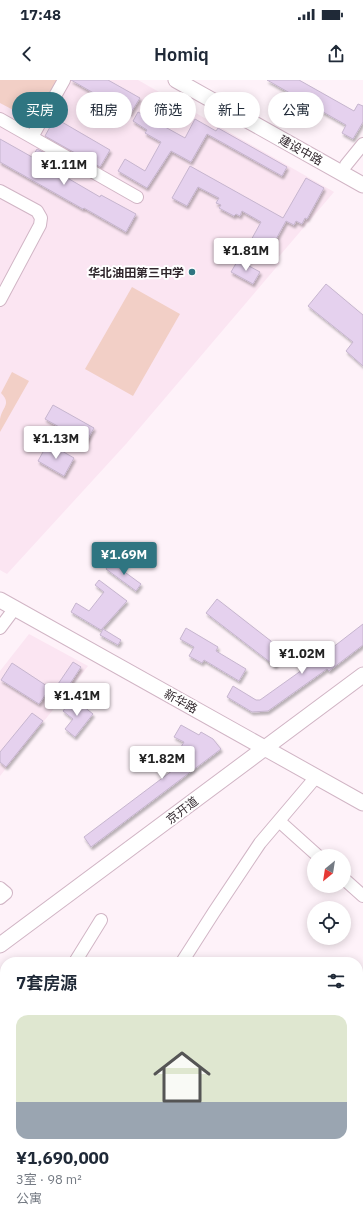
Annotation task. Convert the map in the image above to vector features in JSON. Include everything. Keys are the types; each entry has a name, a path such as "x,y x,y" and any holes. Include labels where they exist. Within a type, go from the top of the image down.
{"main road":[{"name":"建设中路","path":"176,80 363,185"},
{"name":"建设中路","path":"194,80 363,175"},
{"name":"新华路","path":"0,600 363,803"},
{"name":"京开道","path":"0,945 363,675"}],"street":[{"path":"32,137 64,80"},
{"path":"0,119 137,197"},
{"path":"346,165 363,144"},
{"path":"0,191 37,211 41,218 40,225 0,300"},
{"path":"0,628 15,608"},
{"path":"185,957 260,843 316,777"},
{"path":"278,821 310,849"},
{"path":"351,885 363,896"},
{"path":"0,888 6,893 0,898"},
{"path":"78,957 101,920"}],"shaded area":[{"path":"0,80 138,80 159,92 140,92 140,128 196,128 196,113 204,118 204,128 222,128 334,192 276,260 280,263 126,444 7,574 0,570"},
{"path":"0,80 59,80 52,92 12,92 12,109 0,103"},
{"path":"132,287 180,314 133,396 85,369"},
{"path":"12,372 29,381 0,432 0,419 6,403 6,400 1,393"},
{"path":"29,634 88,666 0,776 0,671"}],"building":[{"path":"71,80 108,80 129,92 92,92"},
{"path":"267,80 299,80 320,92 288,92"},
{"path":"132,94 140,98 132,111"},
{"path":"324,94 354,111 358,104 363,106 363,122 353,139 342,133 346,125 324,112"},
{"path":"138,112 140,113 140,126 133,121"},
{"path":"196,120 204,124 204,128 211,128 216,131 218,128 287,167 282,176 207,134 191,162 171,151 147,188 118,171 125,159 145,171 161,142 145,133 147,130 144,128 167,128 185,138 190,128 196,128"},
{"path":"68,126 110,150 100,167 45,136 49,128 68,128"},
{"path":"0,139 32,157 37,149 45,153 40,162 100,197 101,195 136,214 126,232 0,162"},
{"path":"190,166 283,218 306,178 324,188 307,219 305,218 302,224 296,221 294,225 286,221 269,252 250,242 261,222 242,211 240,216 236,214 234,216 219,208 221,205 216,203 219,198 198,187 187,206 172,198"},
{"path":"238,260 260,272 253,284 231,272"},
{"path":"326,284 363,315 363,366 346,351 353,342 308,306"},
{"path":"53,405 94,428 86,442 45,419"},
{"path":"48,443 74,458 64,476 38,461"},
{"path":"111,562 141,584 136,591 106,569"},
{"path":"99,580 127,601 101,630 71,612 76,603 89,611 104,592 95,585"},
{"path":"217,599 285,652 275,666 206,613"},
{"path":"363,624 363,645 329,671 327,669 268,711 252,712 227,697 233,686 256,700 260,700 319,658"},
{"path":"186,628 218,647 216,651 246,669 239,681 204,660 202,663 189,656 194,647 180,639"},
{"path":"103,629 121,640 118,645 100,635"},
{"path":"73,662 81,667 64,693 56,687"},
{"path":"12,663 50,688 39,704 1,680"},
{"path":"73,698 93,714 75,737 65,729 73,719 63,711"},
{"path":"32,713 43,721 6,767 0,762 0,752"},
{"path":"181,725 199,735 201,732 213,739 221,749 91,847 84,837 189,758 178,752 184,742 174,737"}],"place":[{"name":"华北油田第三中学","path":"192,272"}]}
